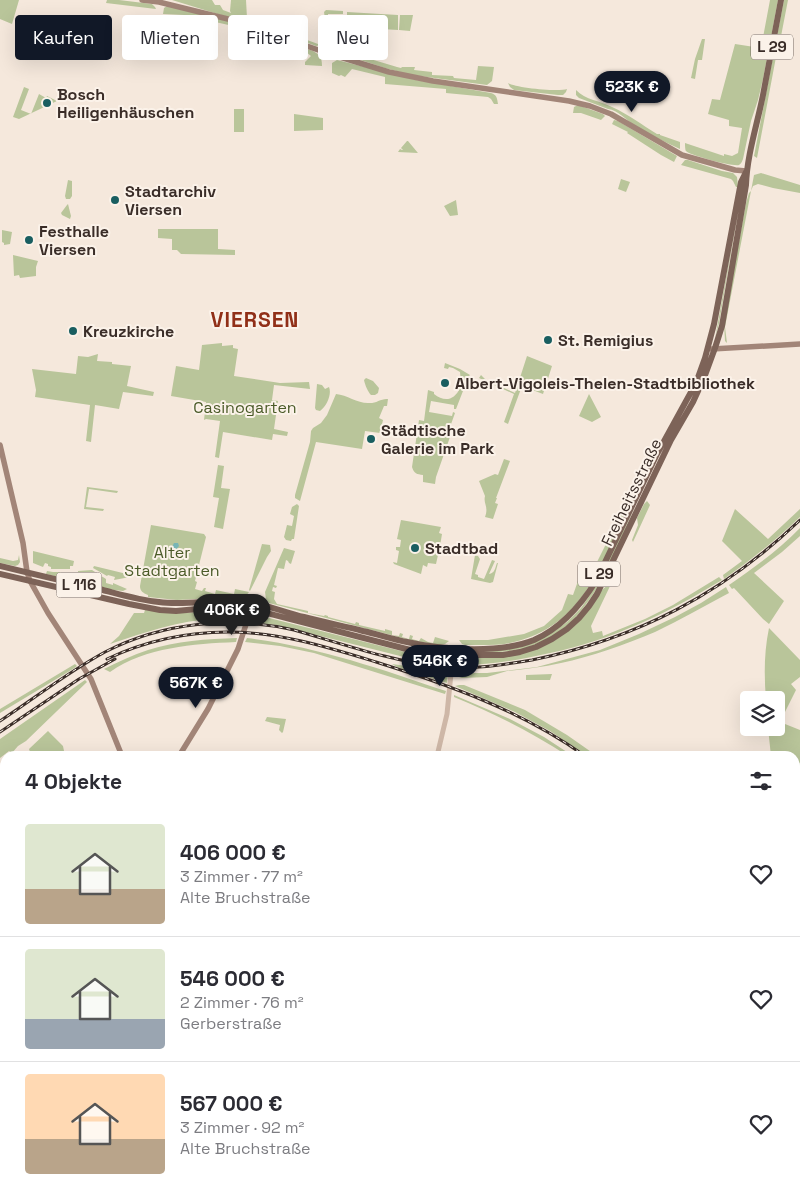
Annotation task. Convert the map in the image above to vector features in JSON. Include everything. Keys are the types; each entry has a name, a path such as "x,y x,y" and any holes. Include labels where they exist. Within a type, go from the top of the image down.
{"main road":[{"path":"142,0 159,2 232,20 389,72 433,81 569,101 590,106 619,118 682,155 735,170 746,171"},
{"name":"Freiheitsstraße","path":"0,574 130,601 177,603 228,600 418,652 503,655 520,652 536,646 552,639 567,629 579,618 597,594 671,440 693,402 716,345 722,326 746,185 746,171 781,0"},
{"name":"Freiheitsstraße","path":"252,606 266,606 302,617 453,652 519,644 535,639 566,619 578,607 596,581 665,438 696,383 716,314 740,182 746,171"},
{"path":"707,350 716,345 723,348 800,344"},
{"path":"0,445 30,581 38,598 91,679 120,751"},
{"path":"633,502 640,505"},
{"name":"Freiheitsstraße","path":"0,566 130,601"},
{"path":"38,598 40,590 46,584"},
{"path":"182,751 208,709 238,649 252,606"}],"street":[{"path":"438,751 447,714 453,652"}],"green space":[{"path":"0,0 19,0 12,24 0,19"},
{"path":"107,0 152,4 156,9 106,3"},
{"path":"172,0 212,0 215,5 220,5 223,10 231,13 231,0 246,0 247,15 228,15 228,17"},
{"path":"770,0 778,0 763,79 742,162 739,165 729,164 689,153 686,150 685,143 724,156 724,154 732,156 738,153 742,128 729,126 729,120 708,114 712,99 720,100 735,44 761,48"},
{"path":"784,0 788,0 757,158 754,156"},
{"path":"167,6 203,15 163,14 164,8"},
{"path":"326,10 343,11 343,14 324,15"},
{"path":"347,12 398,15 398,30 388,29 388,15 347,15"},
{"path":"400,15 413,15 410,31 399,30"},
{"path":"218,19 228,21 228,25 218,23"},
{"path":"702,39 705,39 702,60 698,60 695,79 691,78"},
{"path":"308,40 318,44 316,46 308,43"},
{"path":"308,49 318,55 318,60 322,60 322,66 305,65 305,62 311,56 308,54"},
{"path":"337,60 416,80 491,93 496,97 498,104 494,104 488,97 446,93 446,89 385,84 385,77 352,69 345,77 339,76 332,73 332,63"},
{"path":"361,60 374,60 401,68 415,67 414,70 432,72 432,75 476,80 478,66 494,67 492,81 487,85 412,75"},
{"path":"508,83 538,89 567,89 563,95 558,95 514,90"},
{"path":"24,87 29,89 21,110 30,114 19,119 13,117"},
{"path":"576,90 584,96 624,113 657,134 680,142 680,149 631,123 615,111 579,98 576,95"},
{"path":"39,94 57,101 31,113"},
{"path":"578,105 605,116 601,120 581,113 573,113 574,107"},
{"path":"234,109 244,109 244,132 234,132"},
{"path":"294,114 323,118 323,130 294,131"},
{"path":"614,120 677,156 674,162 628,132 612,124"},
{"path":"407,141 418,153 398,152 400,149 403,150 401,148"},
{"path":"685,160 733,173 737,177 738,187 736,187 731,179 681,165"},
{"path":"761,173 800,185 800,193 758,184 753,186 751,191 754,175"},
{"path":"621,179 630,182 626,192 618,189"},
{"path":"68,180 72,181 72,196 70,199 66,199 65,196"},
{"path":"743,183 719,323 715,339"},
{"path":"751,191 725,327 727,343 725,341 724,323 746,203"},
{"path":"456,200 458,215 450,216 444,206"},
{"path":"68,204 71,216 70,219 61,213"},
{"path":"158,229 218,229 218,249 235,250 235,255 181,254 177,250 172,250 172,239 158,238"},
{"path":"2,230 12,232 10,244 4,245 2,242"},
{"path":"13,255 38,261 36,276 20,278 19,275 14,276"},
{"name":"Casinogarten","path":"222,343 222,346 233,345 233,348 238,349 234,376 280,383 309,382 310,389 274,385 272,400 278,401 274,429 288,432 287,436 273,434 272,440 223,432 219,458 215,457 220,421 204,420 206,402 171,396 176,366 199,370 202,345"},
{"path":"98,354 97,361 131,366 127,386 154,392 153,396 123,392 119,409 95,405 91,442 86,441 90,405 35,397 36,390 32,369 76,374 78,356 88,357"},
{"path":"527,356 552,366 543,394 522,386 508,424 504,422 514,394 479,378 481,375 486,380 515,393"},
{"path":"445,363 470,375 463,383 461,382 460,372 449,367 448,369 444,368"},
{"path":"366,378 373,381 379,388 378,393 375,395 371,395 368,390 364,380"},
{"path":"317,384 322,385 325,389 329,387 330,390 328,400 320,411 315,408"},
{"path":"460,388 463,391 456,409 454,409 454,405 431,401 429,412 452,416 453,412 455,413 450,427 450,437 435,484 423,482 423,475 416,473 412,467 419,420 424,421 428,390 441,398 448,399 455,396"},
{"path":"336,394 364,403 388,399 387,406 384,406 379,418 383,420 380,433 365,431 362,449 316,442 300,501 295,498 295,495 310,442 311,431 327,415"},
{"path":"589,394 601,417 592,422 579,416"},
{"path":"504,459 510,461 496,498 495,503 498,504 493,519 485,517 485,496 479,481 495,474 498,475"},
{"path":"218,465 224,466 221,488 230,489 223,529 214,527 219,498 213,497"},
{"path":"87,487 118,491 117,493 89,489 86,507 104,509 103,511 84,509"},
{"path":"647,501 650,505 633,542 632,540 638,525 637,518"},
{"path":"297,504 299,506 294,539 291,541 286,540 284,537 287,525 292,526 294,516 290,514 292,507"},
{"path":"625,506 625,514 606,555 585,593 572,609 556,623 537,634 514,642 490,645 462,644 459,640 488,640 524,634 544,626 562,610 568,594 573,595 578,581 582,582 586,571 592,572"},
{"path":"635,507 604,575 592,596 578,615 561,630 540,643 514,650 494,652 461,652 498,651 553,632 567,622 581,608 592,592"},
{"path":"735,509 768,539 800,509 800,517 763,550 724,579 723,575 742,561 722,541"},
{"path":"401,520 441,527 439,533 442,534 436,564 428,563 427,567 423,565 421,574 393,562 397,563 399,551 396,550 396,547 400,547 401,540 397,539"},
{"name":"Alter Stadtgarten","path":"151,525 204,534 206,537 195,581 197,582 195,589 202,591 206,588 205,591 215,594 216,590 234,594 235,589 249,592 246,596 240,598 177,600 148,597 148,595 141,591 140,586"},
{"path":"800,528 800,536 754,573 784,601 769,624 729,585 775,551"},
{"path":"262,544 270,545 271,551 250,591 249,590"},
{"path":"284,548 295,551 291,564 286,560 284,569 278,568 274,585 277,586 276,588 273,587 272,591 275,592 274,599 277,604 355,624 356,622 359,625 385,631 385,629 392,631 392,635 399,636 400,633 403,634 402,637 409,639 410,635 413,636 412,639 419,641 421,638 433,643 435,637 449,641 440,645 410,640 269,603 265,592"},
{"path":"33,551 74,561 73,566 70,566 70,569 51,569 45,563 43,567 33,563"},
{"path":"19,555 20,562 18,565 0,563 0,558 13,561 18,560"},
{"path":"475,555 480,559 475,574 478,577 484,579 492,560 495,561 489,574 494,571 498,563 493,582 471,579"},
{"path":"94,566 131,575 130,577 114,580 115,577 107,576 93,568"},
{"path":"92,570 106,579 106,583 113,585 113,583 127,589 123,591 114,590 46,574 47,571 78,574 78,571"},
{"path":"719,577 722,580 681,604 639,624 595,641 514,660 479,665 455,665 461,658 486,658 557,639 610,583 591,626 593,633 602,631 603,636 673,605"},
{"path":"726,587 729,593 674,623 644,637 596,654 561,663 534,668 507,671 487,677 462,678 457,673 487,673 537,667 600,650 675,617"},
{"path":"145,610 182,613 232,610 232,616 241,617 242,621 215,619 188,622 110,644 119,636 134,613 144,613"},
{"path":"257,615 405,652 445,659 449,664 404,657 277,625 250,622 253,616"},
{"path":"769,628 800,660 800,677 791,684 796,690 785,712 785,691 766,691 766,646"},
{"path":"237,638 236,642 170,648 139,657 110,672 104,669 137,654 170,644"},
{"path":"247,638 323,652 446,691 445,694 314,653 280,646 245,642"},
{"path":"75,664 77,666 73,669 0,713 0,709"},
{"path":"392,664 448,672 447,683 397,667"},
{"path":"552,674 550,680 526,680 526,675"},
{"path":"85,680 87,682 14,751 0,751 0,739"},
{"path":"464,685 525,710 590,751 580,751 550,731 515,712 455,686"},
{"path":"454,695 510,719 565,751 560,751 527,731 454,697"},
{"path":"267,717 286,719 282,733 279,730 280,725 265,721"},
{"path":"785,724 800,730 800,751 770,751 769,736 785,736"},
{"path":"48,731 63,746 64,751 30,751 29,749"}],"water":[{"path":"174,543 178,543 179,546 175,551 177,557 174,559 171,558 171,554 167,550"}],"railway":[{"path":"0,721 105,652 150,634 198,624 246,623 294,630 385,656 441,667 464,668 498,665 532,660 570,651 607,640 676,610 740,570 800,520"},
{"path":"107,659 136,647 166,639 212,632 247,633 284,638 358,656 458,690 536,726 578,751"},
{"path":"0,732 79,679 115,659"}],"place":[{"name":"Bosch Heiligenhäuschen","path":"47,103"},
{"name":"Stadtarchiv Viersen","path":"115,200"},
{"name":"Festhalle Viersen","path":"29,240"},
{"name":"Kreuzkirche","path":"73,331"},
{"name":"St. Remigius","path":"548,340"},
{"name":"Albert-Vigoleis-Thelen-Stadtbibliothek","path":"445,383"},
{"name":"Städtische Galerie im Park","path":"371,439"},
{"name":"Stadtbad","path":"415,548"}],"district":[{"name":"VIERSEN","path":"255,320"}]}
